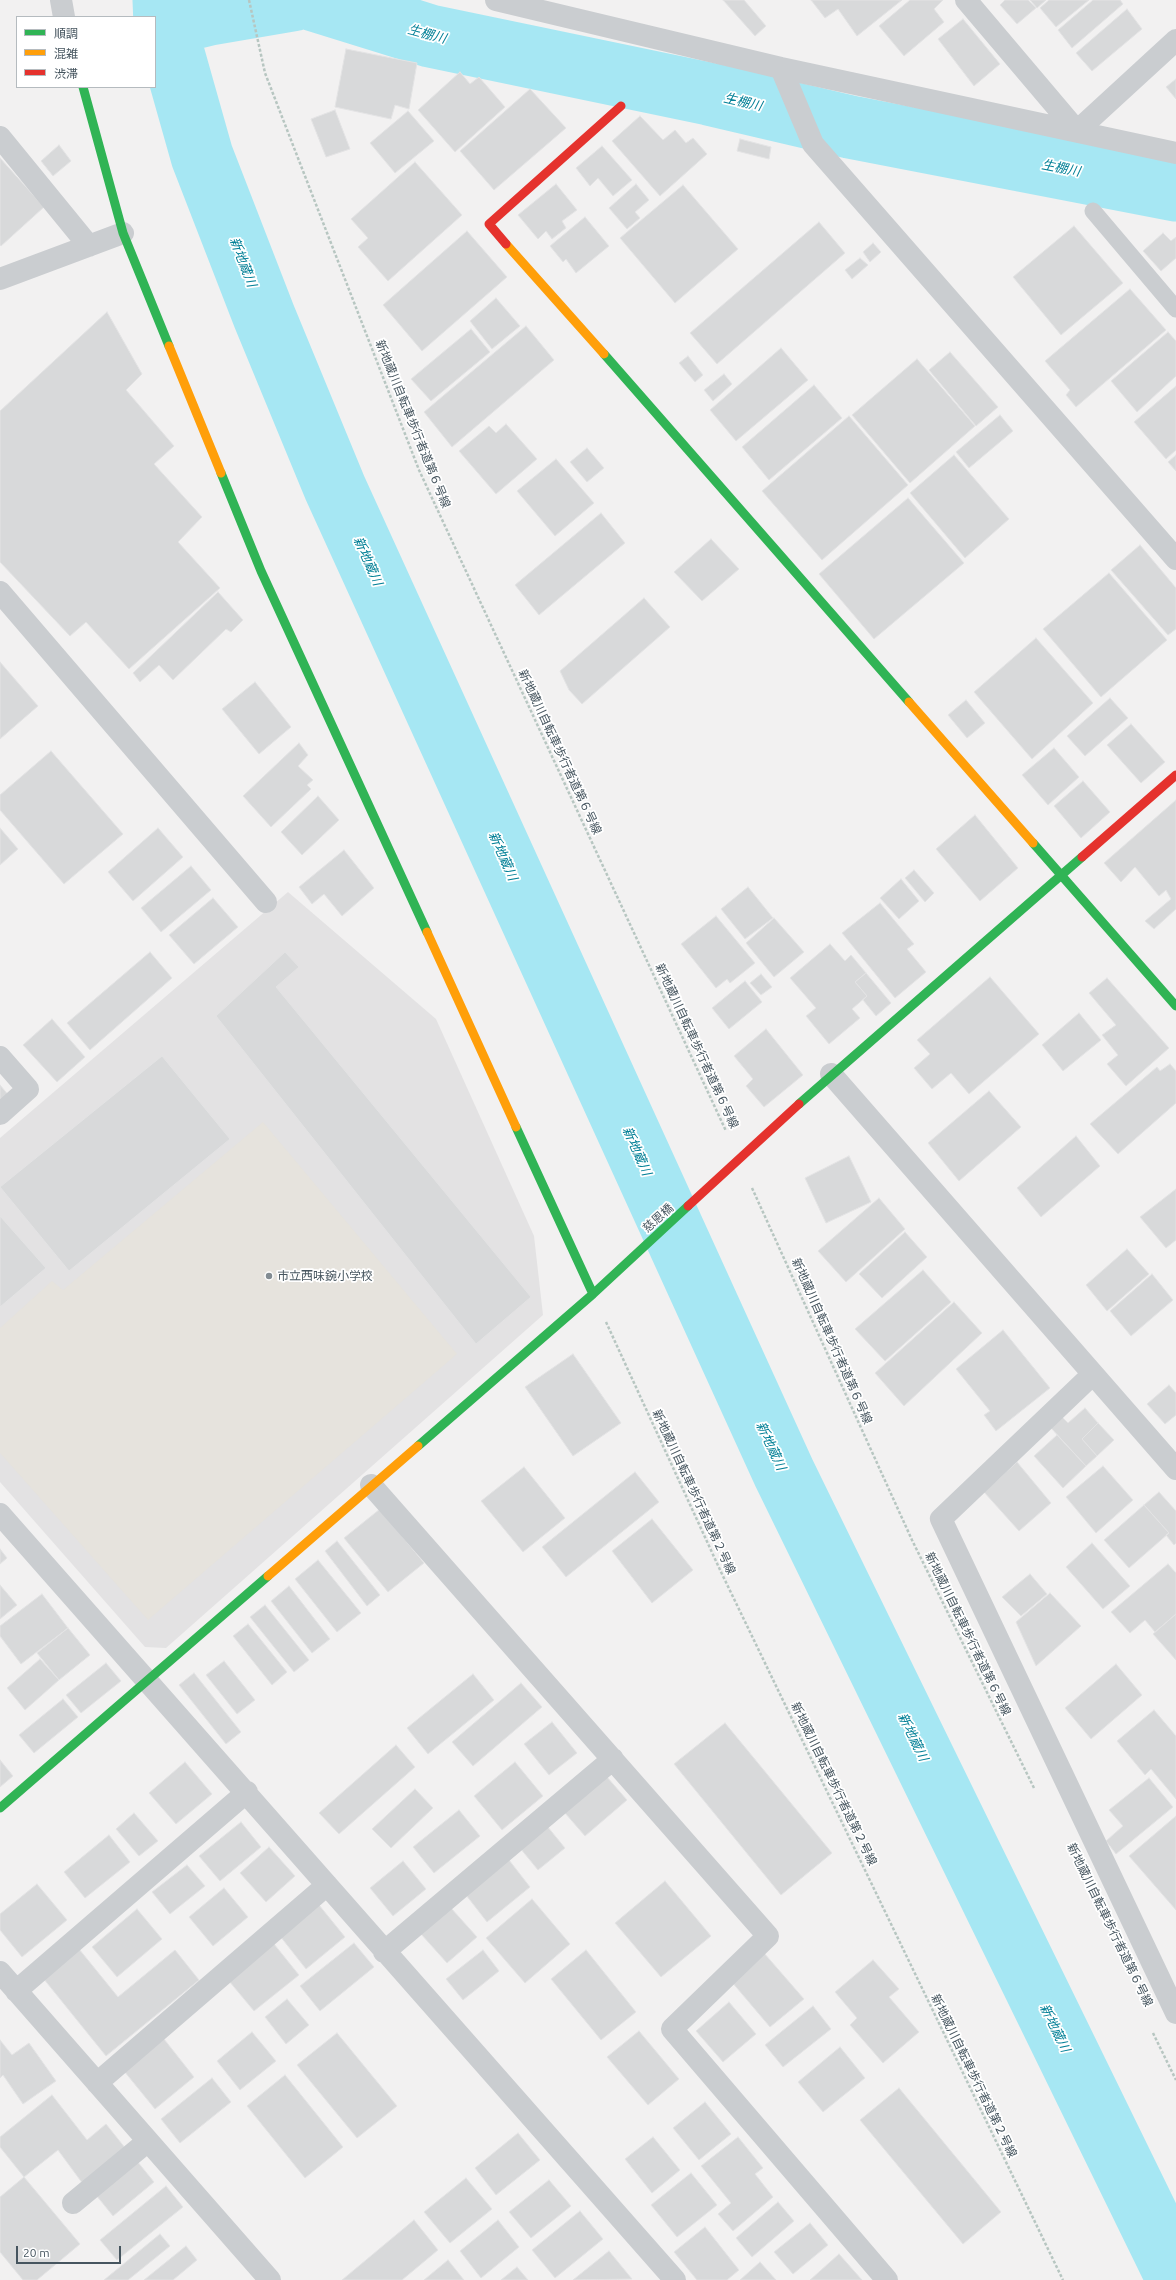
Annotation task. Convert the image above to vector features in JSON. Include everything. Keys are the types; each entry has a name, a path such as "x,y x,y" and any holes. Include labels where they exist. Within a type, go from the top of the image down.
{"street":[{"path":"61,0 64,16"},
{"path":"496,0 781,68 1176,153"},
{"path":"966,0 1077,131"},
{"path":"1077,131 1176,40"},
{"path":"781,68 813,144 1176,559"},
{"path":"83,88 123,233 261,572 593,1294"},
{"path":"621,106 489,224 1176,1006"},
{"path":"0,137 89,246"},
{"path":"0,279 123,233"},
{"path":"0,592 266,902"},
{"name":"慈恩橋","path":"0,1808 145,1680 593,1294 740,1160 831,1074 1176,775"},
{"path":"0,1057 28,1089 0,1114"},
{"path":"831,1074 1176,1469"},
{"path":"1093,1374 941,1519 1176,2014"},
{"path":"371,1485 768,1936 672,2029 887,2280"},
{"path":"0,1514 145,1680 247,1792 384,1952 675,2280"},
{"path":"384,1952 613,1759"},
{"path":"16,1991 247,1792"},
{"path":"97,2083 327,1885"},
{"path":"0,1972 270,2280"},
{"path":"73,2204 148,2141"}],"lane":[{"path":"1093,211 1176,309"}],"path":[{"name":"新地蔵川自転車歩行者道第６号線","path":"249,0 265,73 419,470 740,1160 912,1540 1037,1796"},
{"name":"新地蔵川自転車歩行者道第２号線","path":"593,1294 721,1572 1063,2280"},
{"path":"1152,2030 1176,2080"}],"shaded area":[{"name":"市立西味鋺小学校","path":"288,892 436,1019 534,1236 543,1315 166,1648 145,1647 0,1482 0,1138"}],"sand":[{"path":"263,1122 457,1354 148,1620 0,1453 0,1328 52,1281 63,1290"}],"building":[{"path":"723,0 744,0 766,26 755,36"},
{"path":"811,0 902,0 857,36 838,9 825,18"},
{"path":"910,0 943,0 934,9 944,22 904,56 879,26"},
{"path":"1005,0 1028,0 1036,8 1017,24 1000,5"},
{"path":"1030,0 1046,0 1037,8"},
{"path":"1049,0 1089,0 1056,27 1040,8"},
{"path":"1093,0 1120,0 1123,4 1072,48 1058,30"},
{"path":"1127,9 1142,29 1092,71 1076,53"},
{"path":"963,19 1000,64 974,86 938,39"},
{"path":"346,49 417,63 409,109 395,105 391,119 335,107"},
{"path":"460,72 470,84 479,77 505,107 455,152 418,110"},
{"path":"1176,79 1176,99 1166,87"},
{"path":"530,89 566,128 494,190 460,151"},
{"path":"335,110 350,149 326,157 311,119"},
{"path":"408,111 434,141 395,173 370,143"},
{"path":"640,116 663,140 675,130 686,143 693,138 707,154 660,196 612,141"},
{"path":"740,139 771,147 769,159 737,151"},
{"path":"59,145 71,161 53,176 41,161"},
{"path":"602,146 632,180 613,196 598,178 590,186 576,168"},
{"path":"0,158 44,207 1,246 0,245"},
{"path":"415,162 462,215 388,281 358,247 368,238 351,219"},
{"path":"556,184 577,210 562,221 566,228 552,239 546,231 538,239 518,215"},
{"path":"636,184 649,200 635,212 640,218 627,229 609,208"},
{"path":"683,185 738,249 675,303 620,238"},
{"path":"585,217 609,246 576,273 566,259 563,262 550,246"},
{"path":"819,222 845,253 717,364 690,333"},
{"path":"1074,226 1123,283 1061,335 1013,277"},
{"path":"467,231 507,277 422,351 383,305"},
{"path":"1163,233 1171,241 1176,237 1176,258 1161,271 1143,251"},
{"path":"873,243 881,252 870,262 863,252"},
{"path":"860,258 868,265 852,279 845,270"},
{"path":"1130,289 1166,330 1076,407 1066,395 1070,390 1045,361"},
{"path":"496,298 520,326 492,349 470,321"},
{"path":"107,312 142,374 126,390 174,446 154,464 202,517 178,542 220,588 129,669 86,622 70,636 0,562 0,411"},
{"path":"526,326 554,360 452,447 424,412"},
{"path":"471,329 490,352 431,401 411,379"},
{"path":"1168,332 1176,341 1176,376 1137,412 1111,381"},
{"path":"781,348 808,380 736,441 710,410"},
{"path":"950,352 998,407 976,426 929,370"},
{"path":"688,356 703,375 695,382 679,363"},
{"path":"917,359 975,426 910,483 852,415"},
{"path":"724,374 732,384 713,401 704,390"},
{"path":"814,385 842,418 769,480 742,447"},
{"path":"1176,386 1176,450 1166,459 1134,422"},
{"path":"1000,415 1013,431 969,468 956,452"},
{"path":"849,416 908,485 822,560 762,491"},
{"path":"506,424 537,459 496,494 459,451 489,426 496,433"},
{"path":"587,448 604,468 587,482 570,462"},
{"path":"954,455 1009,519 965,558 910,493"},
{"path":"1176,455 1176,471 1168,462"},
{"path":"556,459 594,503 555,536 517,491"},
{"path":"908,498 964,563 874,639 819,574"},
{"path":"601,513 625,543 539,615 515,585"},
{"path":"711,539 739,569 702,601 674,572"},
{"path":"1140,545 1176,588 1176,629 1168,635 1111,570"},
{"path":"1109,573 1167,640 1101,697 1043,629"},
{"path":"218,592 243,620 231,632 226,629 173,680 159,665 140,682 133,673"},
{"path":"644,598 670,627 582,704 569,690 560,671"},
{"path":"1036,638 1093,703 1032,759 974,692"},
{"path":"0,662 38,706 0,739"},
{"path":"255,682 291,727 259,754 222,709"},
{"path":"1110,698 1128,718 1085,756 1067,736"},
{"path":"966,700 985,723 967,738 948,715"},
{"path":"1131,724 1165,762 1141,783 1107,745"},
{"path":"299,743 308,755 298,766 313,780 307,785 311,789 271,827 243,796"},
{"path":"1054,748 1079,777 1048,805 1022,775"},
{"path":"51,751 123,834 64,884 0,810 0,795"},
{"path":"1083,781 1110,812 1081,838 1054,806"},
{"path":"318,796 339,820 302,855 281,832"},
{"path":"1176,800 1176,909 1154,929 1145,921 1171,899 1166,890 1159,896 1135,867 1121,882 1104,863"},
{"path":"975,815 1018,868 980,901 936,849"},
{"path":"0,828 18,849 0,865"},
{"path":"158,828 183,857 133,901 108,872"},
{"path":"344,850 374,888 342,916 324,894 312,904 299,887"},
{"path":"191,866 211,890 161,932 141,908"},
{"path":"914,870 934,893 925,902 905,878"},
{"path":"901,879 919,901 899,919 880,898"},
{"path":"748,887 773,918 745,939 721,909"},
{"path":"213,898 238,927 194,964 169,935"},
{"path":"880,903 914,944 907,949 926,972 895,998 842,933"},
{"path":"716,916 755,963 730,983 727,979 716,988 681,944"},
{"path":"774,918 804,952 774,977 746,943"},
{"path":"830,944 845,961 851,955 866,973 855,982 867,996 852,1009 860,1018 829,1044 806,1016 816,1008 790,978"},
{"path":"150,952 172,978 90,1050 67,1023"},
{"path":"285,952 299,967 276,987 531,1297 476,1344 216,1016"},
{"path":"866,973 891,1003 876,1016 863,1000 867,996 855,982"},
{"path":"761,974 772,987 761,995 750,983"},
{"path":"990,977 1039,1034 969,1094 951,1073 932,1089 914,1068 930,1054 917,1040"},
{"path":"1107,978 1169,1048 1126,1086 1107,1064 1118,1055 1102,1035 1116,1025 1089,993"},
{"path":"745,981 762,1002 729,1029 712,1008"},
{"path":"1079,1013 1101,1040 1063,1071 1042,1045"},
{"path":"52,1019 85,1057 57,1082 23,1045"},
{"path":"766,1029 803,1075 764,1107 746,1086 753,1079 734,1056"},
{"path":"162,1056 230,1139 69,1271 0,1187"},
{"path":"1170,1064 1176,1071 1176,1103 1118,1154 1090,1124 1157,1067 1160,1071"},
{"path":"0,1085 10,1097 0,1106"},
{"path":"989,1091 1021,1127 959,1181 928,1143"},
{"path":"1076,1136 1100,1166 1041,1217 1017,1188"},
{"path":"849,1156 871,1202 826,1223 805,1178"},
{"path":"1176,1189 1176,1240 1166,1248 1140,1217"},
{"path":"879,1198 905,1229 846,1282 818,1251"},
{"path":"0,1216 46,1268 0,1307"},
{"path":"905,1232 927,1257 882,1298 859,1274"},
{"path":"1127,1249 1149,1274 1107,1311 1086,1285"},
{"path":"923,1270 951,1302 885,1361 855,1329"},
{"path":"1152,1274 1173,1300 1131,1336 1110,1311"},
{"path":"954,1302 982,1333 904,1406 875,1373"},
{"path":"1003,1330 1050,1388 996,1431 984,1415 990,1411 956,1369"},
{"path":"573,1354 621,1423 573,1456 525,1387"},
{"path":"1169,1385 1176,1393 1176,1415 1165,1424 1147,1404"},
{"path":"1085,1408 1098,1423 1082,1439 1097,1456 1086,1466 1051,1428 1062,1417 1068,1423"},
{"path":"1098,1423 1114,1440 1097,1456 1082,1439"},
{"path":"1057,1435 1086,1466 1063,1488 1034,1456"},
{"path":"1017,1462 1051,1503 1019,1531 984,1492"},
{"path":"1103,1466 1133,1500 1096,1533 1066,1497"},
{"path":"524,1467 565,1518 523,1552 481,1501"},
{"path":"635,1472 659,1502 566,1577 542,1547"},
{"path":"1159,1492 1176,1511 1176,1543 1174,1545 1166,1535 1169,1533 1144,1505"},
{"path":"1144,1505 1169,1533 1129,1568 1104,1540"},
{"path":"380,1509 424,1563 388,1592 344,1538"},
{"path":"652,1519 693,1570 652,1603 612,1551"},
{"path":"337,1541 380,1595 367,1606 325,1551"},
{"path":"1092,1543 1130,1586 1103,1609 1066,1567"},
{"path":"0,1549 7,1558 0,1564"},
{"path":"318,1560 361,1613 337,1632 295,1579"},
{"path":"1168,1564 1176,1573 1176,1614 1155,1632 1145,1620 1130,1633 1111,1612"},
{"path":"1030,1574 1047,1594 1021,1616 1002,1597"},
{"path":"0,1585 17,1605 0,1619"},
{"path":"289,1586 330,1639 312,1653 271,1601"},
{"path":"1050,1593 1081,1626 1036,1666 1016,1622"},
{"path":"42,1594 68,1628 21,1664 0,1636 0,1626"},
{"path":"265,1605 309,1660 294,1672 250,1617"},
{"path":"1176,1614 1176,1660 1153,1634"},
{"path":"248,1624 287,1672 272,1685 233,1636"},
{"path":"68,1628 90,1655 59,1680 37,1653"},
{"path":"40,1659 59,1680 25,1710 7,1688"},
{"path":"224,1661 255,1700 237,1714 206,1675"},
{"path":"106,1663 121,1681 81,1713 66,1695"},
{"path":"1116,1664 1142,1695 1091,1739 1065,1708"},
{"path":"194,1673 241,1732 226,1744 179,1685"},
{"path":"473,1674 494,1700 428,1754 407,1728"},
{"path":"521,1683 542,1707 473,1766 452,1742"},
{"path":"63,1699 78,1717 34,1753 19,1735"},
{"path":"1154,1710 1176,1736 1176,1799 1151,1769 1145,1775 1117,1741"},
{"path":"552,1722 577,1753 549,1775 524,1744"},
{"path":"725,1723 832,1853 781,1895 674,1764"},
{"path":"396,1745 415,1767 339,1834 319,1813"},
{"path":"0,1760 13,1776 0,1787"},
{"path":"185,1762 212,1794 176,1824 149,1793"},
{"path":"515,1762 543,1796 502,1830 474,1796"},
{"path":"607,1777 627,1800 585,1836 565,1813"},
{"path":"1149,1778 1173,1807 1116,1854 1106,1841 1123,1826 1109,1810"},
{"path":"415,1789 433,1808 391,1848 372,1829"},
{"path":"459,1810 480,1836 434,1873 413,1847"},
{"path":"134,1813 158,1841 139,1856 116,1829"},
{"path":"1176,1816 1176,1910 1129,1856"},
{"path":"241,1822 261,1847 220,1881 199,1856"},
{"path":"547,1826 565,1848 538,1870 520,1848"},
{"path":"109,1835 130,1862 85,1898 64,1872"},
{"path":"269,1847 295,1876 266,1902 240,1873"},
{"path":"509,1860 530,1887 487,1922 466,1895"},
{"path":"403,1861 426,1889 393,1916 370,1888"},
{"path":"187,1865 205,1886 170,1914 152,1892"},
{"path":"665,1881 711,1936 661,1977 615,1923"},
{"path":"37,1884 67,1920 22,1957 0,1930 0,1914"},
{"path":"224,1888 248,1917 213,1946 189,1917"},
{"path":"532,1899 570,1944 525,1983 486,1938"},
{"path":"319,1905 345,1937 306,1969 280,1936"},
{"path":"451,1908 477,1937 447,1963 421,1934"},
{"path":"137,1909 162,1939 117,1977 92,1947"},
{"path":"354,1943 374,1967 320,2011 300,1986"},
{"path":"274,1944 299,1975 254,2011 229,1981"},
{"path":"79,1949 118,1997 175,1950 199,1980 106,2056 43,1978"},
{"path":"483,1950 499,1971 463,2000 446,1979"},
{"path":"586,1950 636,2012 601,2040 551,1979"},
{"path":"764,1953 804,1999 770,2027 731,1981"},
{"path":"873,1960 899,1989 889,1997 919,2032 883,2063 850,2025 857,2018 835,1992"},
{"path":"287,1999 309,2025 286,2044 265,2017"},
{"path":"729,2002 756,2034 723,2062 696,2031"},
{"path":"813,2006 831,2029 783,2067 765,2045"},
{"path":"639,2031 679,2079 648,2105 607,2057"},
{"path":"252,2032 276,2061 240,2090 217,2061"},
{"path":"337,2033 397,2106 357,2138 297,2065"},
{"path":"164,2039 194,2077 155,2109 124,2071"},
{"path":"0,2040 12,2055 29,2043 56,2081 23,2104 3,2075 0,2078"},
{"path":"840,2047 865,2078 823,2112 798,2082"},
{"path":"285,2075 343,2147 305,2178 247,2106"},
{"path":"212,2078 231,2102 180,2143 161,2119"},
{"path":"899,2088 1001,2212 963,2244 860,2120"},
{"path":"52,2095 87,2140 106,2124 126,2149 83,2184 58,2150 24,2177 0,2147 0,2137"},
{"path":"705,2102 731,2134 699,2160 673,2128"},
{"path":"518,2133 540,2160 496,2195 475,2168"},
{"path":"653,2137 680,2170 652,2193 625,2159"},
{"path":"738,2137 763,2168 755,2174 773,2197 733,2231 718,2214 731,2203 701,2166"},
{"path":"137,2161 154,2182 113,2216 96,2195"},
{"path":"691,2173 717,2205 677,2237 651,2205"},
{"path":"24,2177 80,2244 37,2280 23,2280 0,2252 0,2197"},
{"path":"466,2178 492,2209 450,2243 424,2212"},
{"path":"549,2180 571,2206 531,2238 509,2212"},
{"path":"166,2186 183,2207 117,2260 100,2240"},
{"path":"778,2202 794,2221 752,2257 736,2238"},
{"path":"580,2211 603,2239 555,2278 532,2250"},
{"path":"414,2220 438,2250 402,2280 342,2280"},
{"path":"498,2220 519,2247 481,2278 460,2251"},
{"path":"810,2223 828,2245 793,2274 774,2252"},
{"path":"705,2227 739,2270 727,2280 697,2280 674,2252"},
{"path":"160,2234 170,2246 128,2280 104,2280"},
{"path":"186,2246 197,2260 173,2280 144,2280"},
{"path":"609,2251 632,2279 573,2280"},
{"path":"839,2254 862,2280 810,2280"},
{"path":"448,2260 464,2280 424,2280"},
{"path":"760,2262 776,2280 740,2280"},
{"path":"517,2267 528,2280 501,2280"}],"waterway":[{"name":"新地蔵川","path":"164,0 165,25 202,156 264,316 335,488 784,1473 1176,2275"},
{"name":"生棚川","path":"165,25 210,14 292,0"},
{"name":"生棚川","path":"314,0 430,36 709,94 850,127 1176,190"}],"traffic: fast":[{"path":"83,88 123,233 169,346"},
{"path":"604,354 909,702"},
{"path":"221,473 261,571 427,932"},
{"path":"1033,843 1176,1006"},
{"path":"799,1104 1082,857"},
{"path":"516,1127 593,1294"},
{"path":"418,1446 593,1294 688,1206"},
{"path":"0,1808 268,1576"}],"traffic: slow":[{"path":"506,244 604,354"},
{"path":"169,346 221,473"},
{"path":"909,702 1033,843"},
{"path":"427,932 516,1127"},
{"path":"268,1576 418,1446"}],"traffic: jam":[{"path":"506,244 489,224 621,106"},
{"path":"1082,857 1176,775"},
{"path":"688,1206 799,1104"}],"place":[{"name":"市立西味鋺小学校","path":"269,1276"}]}
